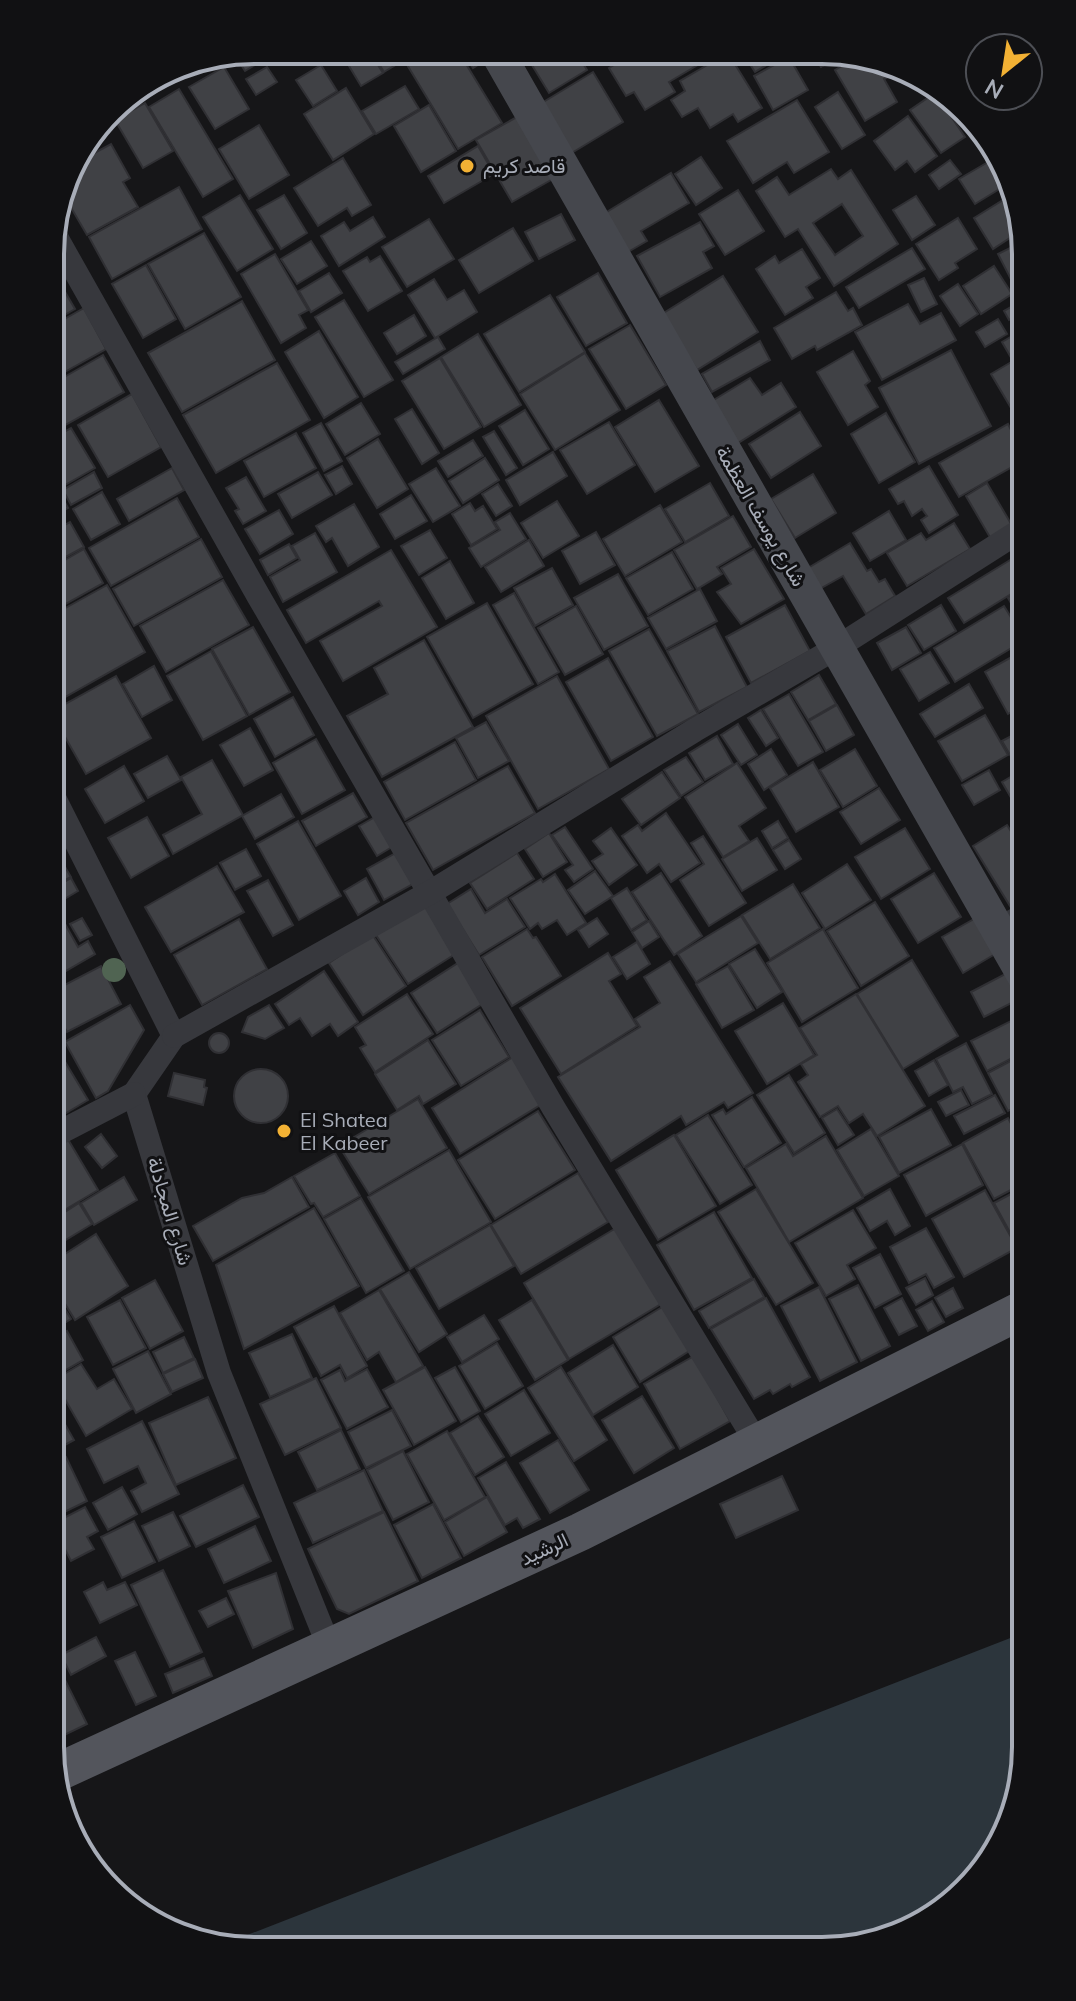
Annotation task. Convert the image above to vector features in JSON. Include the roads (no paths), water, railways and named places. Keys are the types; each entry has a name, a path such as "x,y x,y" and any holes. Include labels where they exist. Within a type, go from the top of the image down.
{"main road":[{"name":"الرشيد","path":"65,1769 580,1532 1012,1315"}],"street":[{"name":"شارع يوسف العظمة","path":"504,64 836,648 1012,920"},
{"path":"64,252 553,1107 757,1443"},
{"path":"64,1130 134,1094 174,1036 431,892 681,738 836,648 1012,536"},
{"path":"64,818 174,1036"},
{"name":"شارع المجادلة","path":"134,1094 219,1373 330,1649"}],"place":[{"name":"قاصد كريم","path":"467,166"},
{"name":"El Shatea El Kabeer","path":"284,1131"}]}
